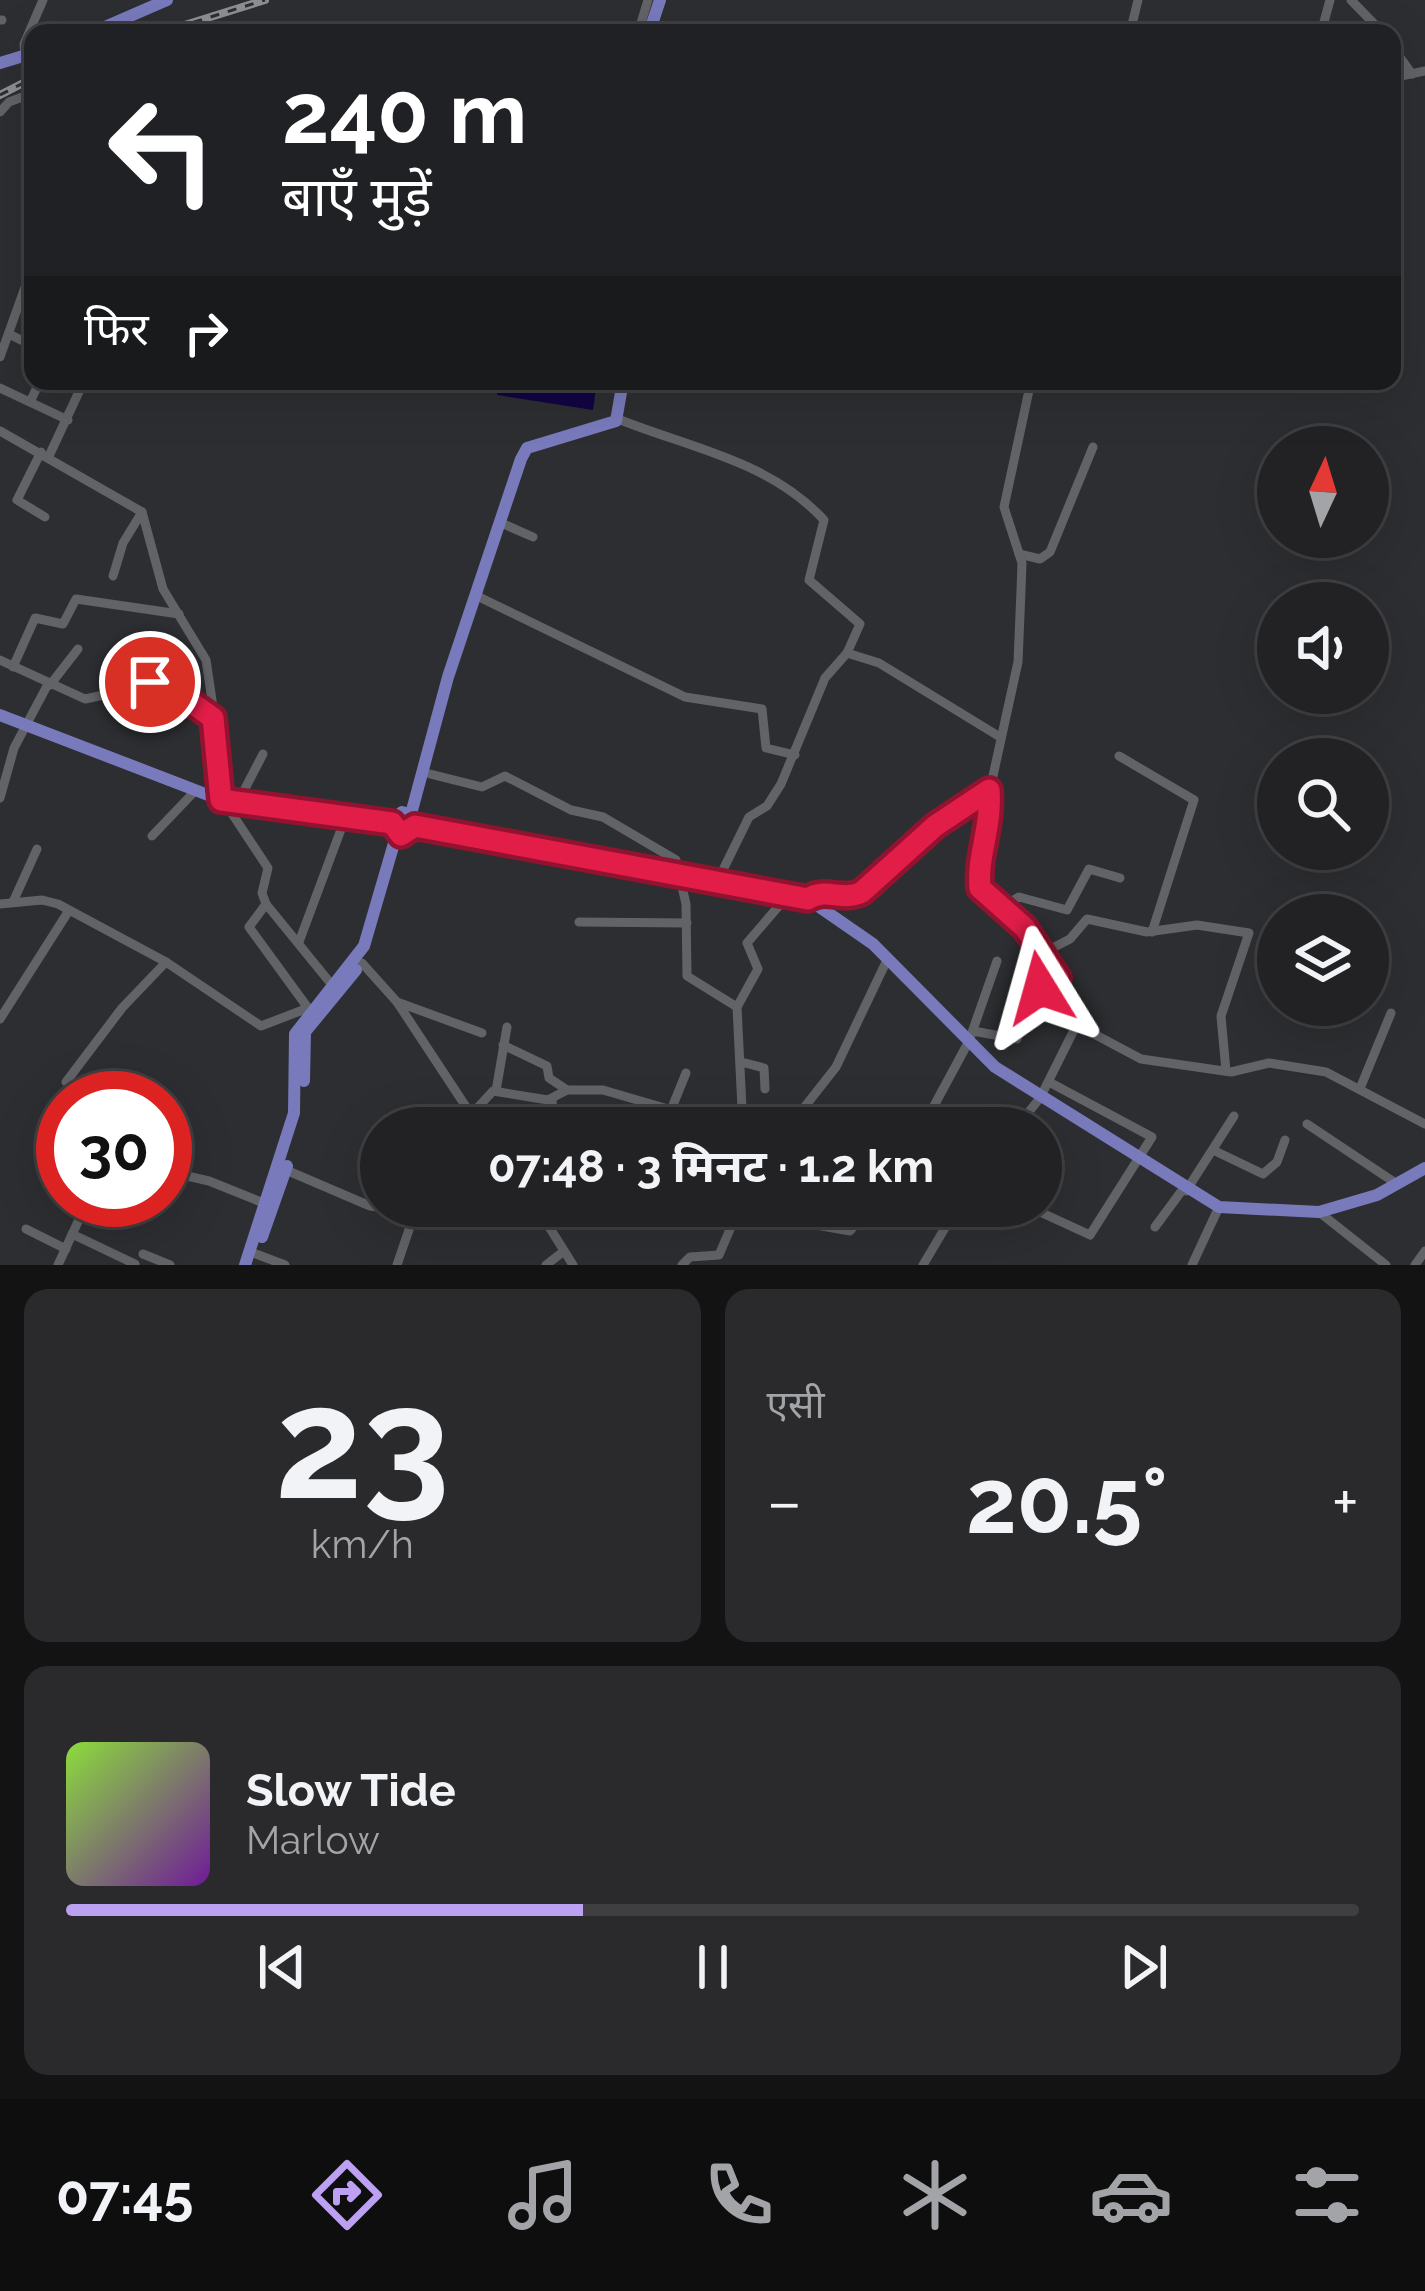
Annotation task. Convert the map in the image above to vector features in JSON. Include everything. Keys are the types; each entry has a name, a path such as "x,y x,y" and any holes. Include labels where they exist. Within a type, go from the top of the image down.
{"main road":[{"path":"108,24 144,5 167,0"},
{"path":"132,24 182,0"},
{"path":"251,1261 286,1170 300,1114 305,1032 362,963 379,927 440,679 515,454 532,439 608,416 618,390"},
{"path":"251,1261 297,1099 295,1034 364,946 448,677 527,448 618,419 620,390"},
{"path":"0,715 221,800 404,824 808,899 846,920 1040,1098 1219,1208 1319,1212 1356,1204 1425,1168"}],"street":[{"path":"1351,0 1374,24"},
{"path":"1401,59 1412,74"},
{"path":"1401,76 1425,71"},
{"path":"0,357 24,294"},
{"path":"11,335 24,342"},
{"path":"0,388 68,420"},
{"path":"31,402 36,390"},
{"path":"45,517 17,500 68,420 80,390"},
{"path":"1029,390 1004,506 1006,529 1019,554 1018,662 989,790 991,811 979,883 982,892 1025,928 1039,955 1072,993 1079,1026 1033,1107"},
{"path":"618,419 766,472 822,517 808,576 858,621 847,652 826,678 795,755 767,806 749,817 718,880"},
{"path":"0,431 142,512 160,580 206,660 221,800 266,864 266,904 249,927 307,1005 302,1013 256,1025 166,962 50,901 0,904"},
{"path":"1019,554 1040,559 1050,552 1093,447"},
{"path":"112,576 123,543 142,512"},
{"path":"499,522 533,537"},
{"path":"477,596 638,679 685,697 762,709 766,748 795,755"},
{"path":"13,667 35,618 63,624 79,598 106,607 181,614"},
{"path":"0,798 14,748 49,685 78,649"},
{"path":"847,652 879,663 1000,736"},
{"path":"131,655 153,661 150,682"},
{"path":"0,660 85,699 150,682 168,686 213,718"},
{"path":"238,802 263,754"},
{"path":"1119,756 1194,798 1152,932"},
{"path":"430,774 482,787 501,776 519,781 572,810 603,817 676,860 687,922 687,976 737,1006"},
{"path":"808,899 819,893 850,897 862,892 935,826 989,790"},
{"path":"152,836 195,791"},
{"path":"299,942 346,816"},
{"path":"13,902 38,849"},
{"path":"1002,907 1019,897 1066,910 1089,869 1120,878"},
{"path":"742,1107 737,1006 758,969 747,948 749,938 790,892"},
{"path":"266,904 332,985"},
{"path":"0,1019 68,912"},
{"path":"1039,955 1070,939 1087,919 1152,932 1204,925 1250,935 1222,1009 1226,1071"},
{"path":"579,922 687,922"},
{"path":"807,1107 836,1067 888,958"},
{"path":"933,1107 971,1036 998,961"},
{"path":"74,1071 122,1008 166,962"},
{"path":"362,963 397,1002 464,1107"},
{"path":"971,1036 1017,1039 1037,992 1058,978"},
{"path":"397,1002 482,1034"},
{"path":"1361,1086 1391,1012"},
{"path":"1079,1026 1141,1059 1226,1071 1280,1063 1361,1086 1425,1124"},
{"path":"481,1107 496,1091 507,1027"},
{"path":"503,1045 547,1066 549,1078 567,1090 603,1090 661,1107"},
{"path":"741,1062 764,1068 766,1089"},
{"path":"672,1107 686,1073"},
{"path":"1049,1082 1151,1135 1090,1235 1062,1222"},
{"path":"496,1091 552,1100 567,1090"},
{"path":"552,1100 553,1107"},
{"path":"1155,1227 1234,1116"},
{"path":"1307,1124 1396,1184"},
{"path":"1213,1150 1263,1174 1277,1162 1285,1140"},
{"path":"286,1170 370,1206 415,1212 397,1265"},
{"path":"192,1180 266,1204"},
{"path":"1192,1265 1219,1208"},
{"path":"1319,1212 1386,1265"},
{"path":"58,1265 75,1227"},
{"path":"551,1227 573,1265"},
{"path":"682,1265 690,1257 719,1255 731,1227"},
{"path":"922,1265 945,1227"},
{"path":"26,1229 66,1249"},
{"path":"72,1234 135,1264"},
{"path":"546,1265 564,1251"},
{"path":"1415,1265 1425,1251"},
{"path":"143,1254 170,1265"},
{"path":"251,1261 285,1265"}],"shaded area":[{"path":"498,390 596,390 593,410 497,395"}],"railway":[{"path":"188,24 265,0"},
{"path":"0,95 24,83"}],"route":[{"path":"150,682 168,686 213,718 218,741 215,781 221,800 392,823 401,835 415,826 808,899 819,893 850,897 862,892 935,826 989,790 992,820 980,864 980,888 1025,928 1058,978 1040,988"}]}
